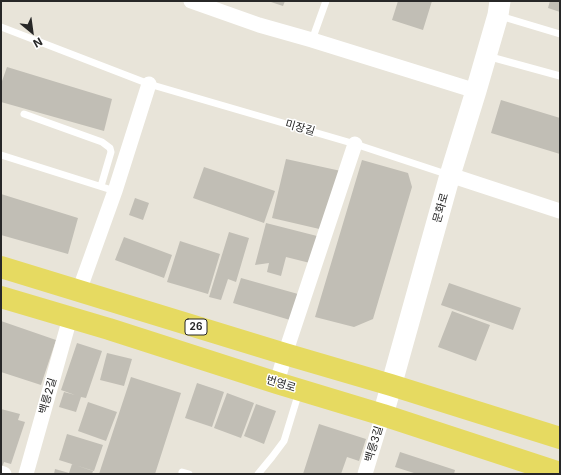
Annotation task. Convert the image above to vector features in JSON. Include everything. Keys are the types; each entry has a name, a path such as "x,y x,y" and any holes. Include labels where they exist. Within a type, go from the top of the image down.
{"main road":[{"name":"26","path":"1,267 391,385 560,438"},
{"name":"번영로","path":"1,298 109,329 277,383 556,467"}],"street":[{"path":"192,1 259,25 476,91"},
{"name":"문화로","path":"383,415 450,175 476,91 499,8"},
{"path":"79,291 115,191 149,84"},
{"path":"277,383 285,354 355,144"},
{"path":"450,175 560,211"},
{"name":"백릉2길","path":"26,474 70,318"},
{"name":"백릉3길","path":"365,474 383,415"}],"lane":[{"path":"312,40 326,1"},
{"path":"499,8 560,34"},
{"name":"미장길","path":"1,28 149,84 355,144 450,175"},
{"path":"486,56 560,76"},
{"path":"24,114 102,142 110,148 111,152 100,186"},
{"path":"1,155 115,191"},
{"path":"258,474 284,441 300,389"}],"building":[{"path":"268,1 285,1 283,6"},
{"path":"398,1 432,1 423,30 392,20"},
{"path":"550,1 560,1 560,12 548,8"},
{"path":"7,67 112,99 104,131 1,102 1,84"},
{"path":"501,100 560,118 560,154 491,133"},
{"path":"286,159 341,171 328,231 272,218"},
{"path":"362,160 408,173 412,187 373,319 354,327 315,317"},
{"path":"204,167 275,191 264,223 193,198"},
{"path":"1,194 78,218 68,254 1,235"},
{"path":"135,198 149,203 143,220 129,215"},
{"path":"266,223 317,236 310,263 286,257 281,276 267,272 269,263 255,265"},
{"path":"229,232 249,238 236,282 228,279 221,300 209,297"},
{"path":"124,237 172,255 164,278 115,260"},
{"path":"180,241 220,254 208,294 167,282"},
{"path":"241,278 298,294 290,320 233,303"},
{"path":"449,283 521,308 513,330 441,305"},
{"path":"452,311 490,325 476,361 438,347"},
{"path":"1,321 56,340 41,385 1,372"},
{"path":"77,343 102,351 86,398 81,397 76,412 59,407 64,392 75,395 61,390"},
{"path":"107,353 132,359 124,386 100,380"},
{"path":"131,377 181,393 155,474 99,474"},
{"path":"197,383 224,392 212,427 185,418"},
{"path":"227,393 254,403 241,438 214,428"},
{"path":"88,402 117,412 106,441 78,431"},
{"path":"256,404 276,411 264,444 244,436"},
{"path":"1,409 20,414 18,420 25,422 11,464 4,462 2,467 1,467"},
{"path":"319,424 366,439 359,461 347,457 341,474 303,474"},
{"path":"67,434 103,445 94,471 59,460"},
{"path":"400,452 455,470 454,474 417,474 395,467"},
{"path":"72,464 93,471 92,474 54,474 55,469 69,473"}]}
